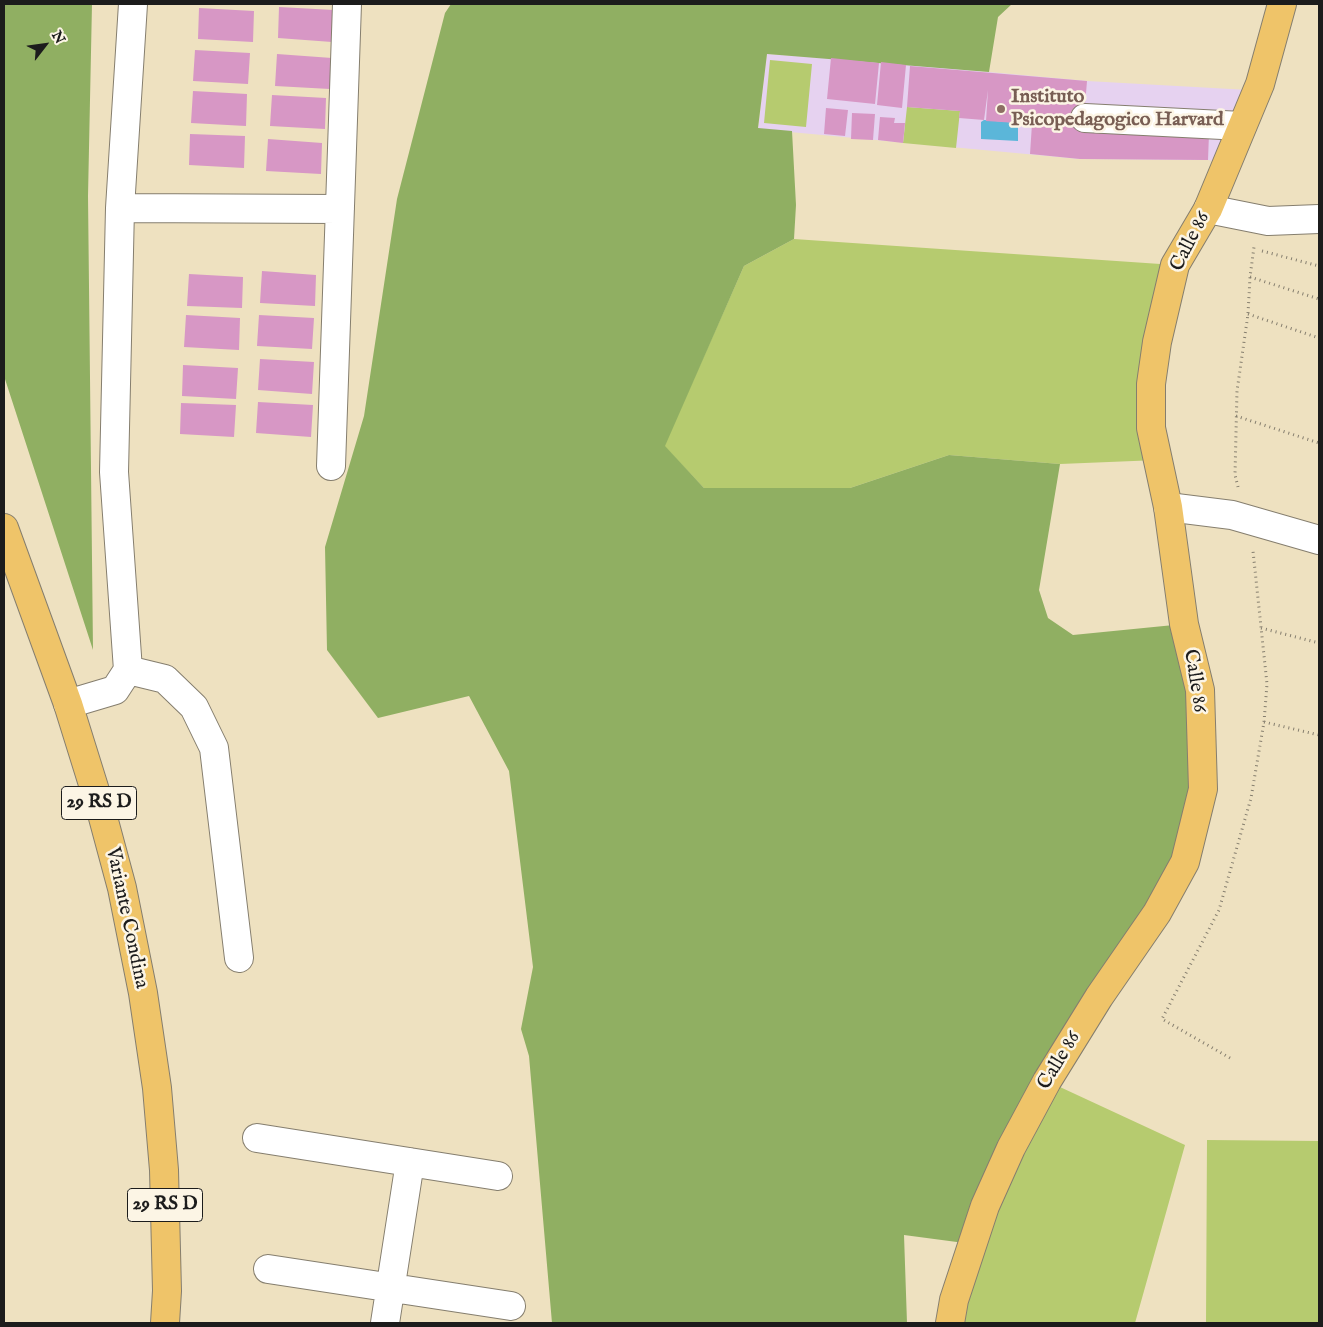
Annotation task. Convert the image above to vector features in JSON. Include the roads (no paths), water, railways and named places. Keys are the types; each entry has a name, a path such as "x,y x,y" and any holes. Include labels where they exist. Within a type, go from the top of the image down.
{"main road":[{"name":"Calle 86","path":"950,1323 954,1300 985,1206 1011,1148 1052,1073 1099,997 1158,913 1185,862 1203,789 1200,690 1184,624 1168,507 1151,428 1151,384 1157,342 1175,265 1208,209 1260,84 1282,4"},
{"name":"Variante Condina","path":"4,528 68,704 101,810 122,888 144,1003 157,1088 164,1170 167,1291 164,1323"}],"street":[{"path":"68,704 115,690 128,670 114,472 120,208 133,4"},
{"path":"331,466 346,4"},
{"path":"1085,118 1242,126"},
{"path":"120,208 340,209"},
{"path":"1208,209 1268,221 1319,219"},
{"path":"1168,507 1232,514 1319,540"},
{"path":"128,670 165,679 194,707 214,748 239,958"},
{"path":"257,1138 498,1176"},
{"path":"385,1323 410,1162"},
{"path":"268,1270 511,1306"}],"water":[{"path":"984,120 1018,123 1018,141 981,139 981,122"}],"place":[{"name":"Instituto Psicopedagogico Harvard","path":"1001,109"}]}
